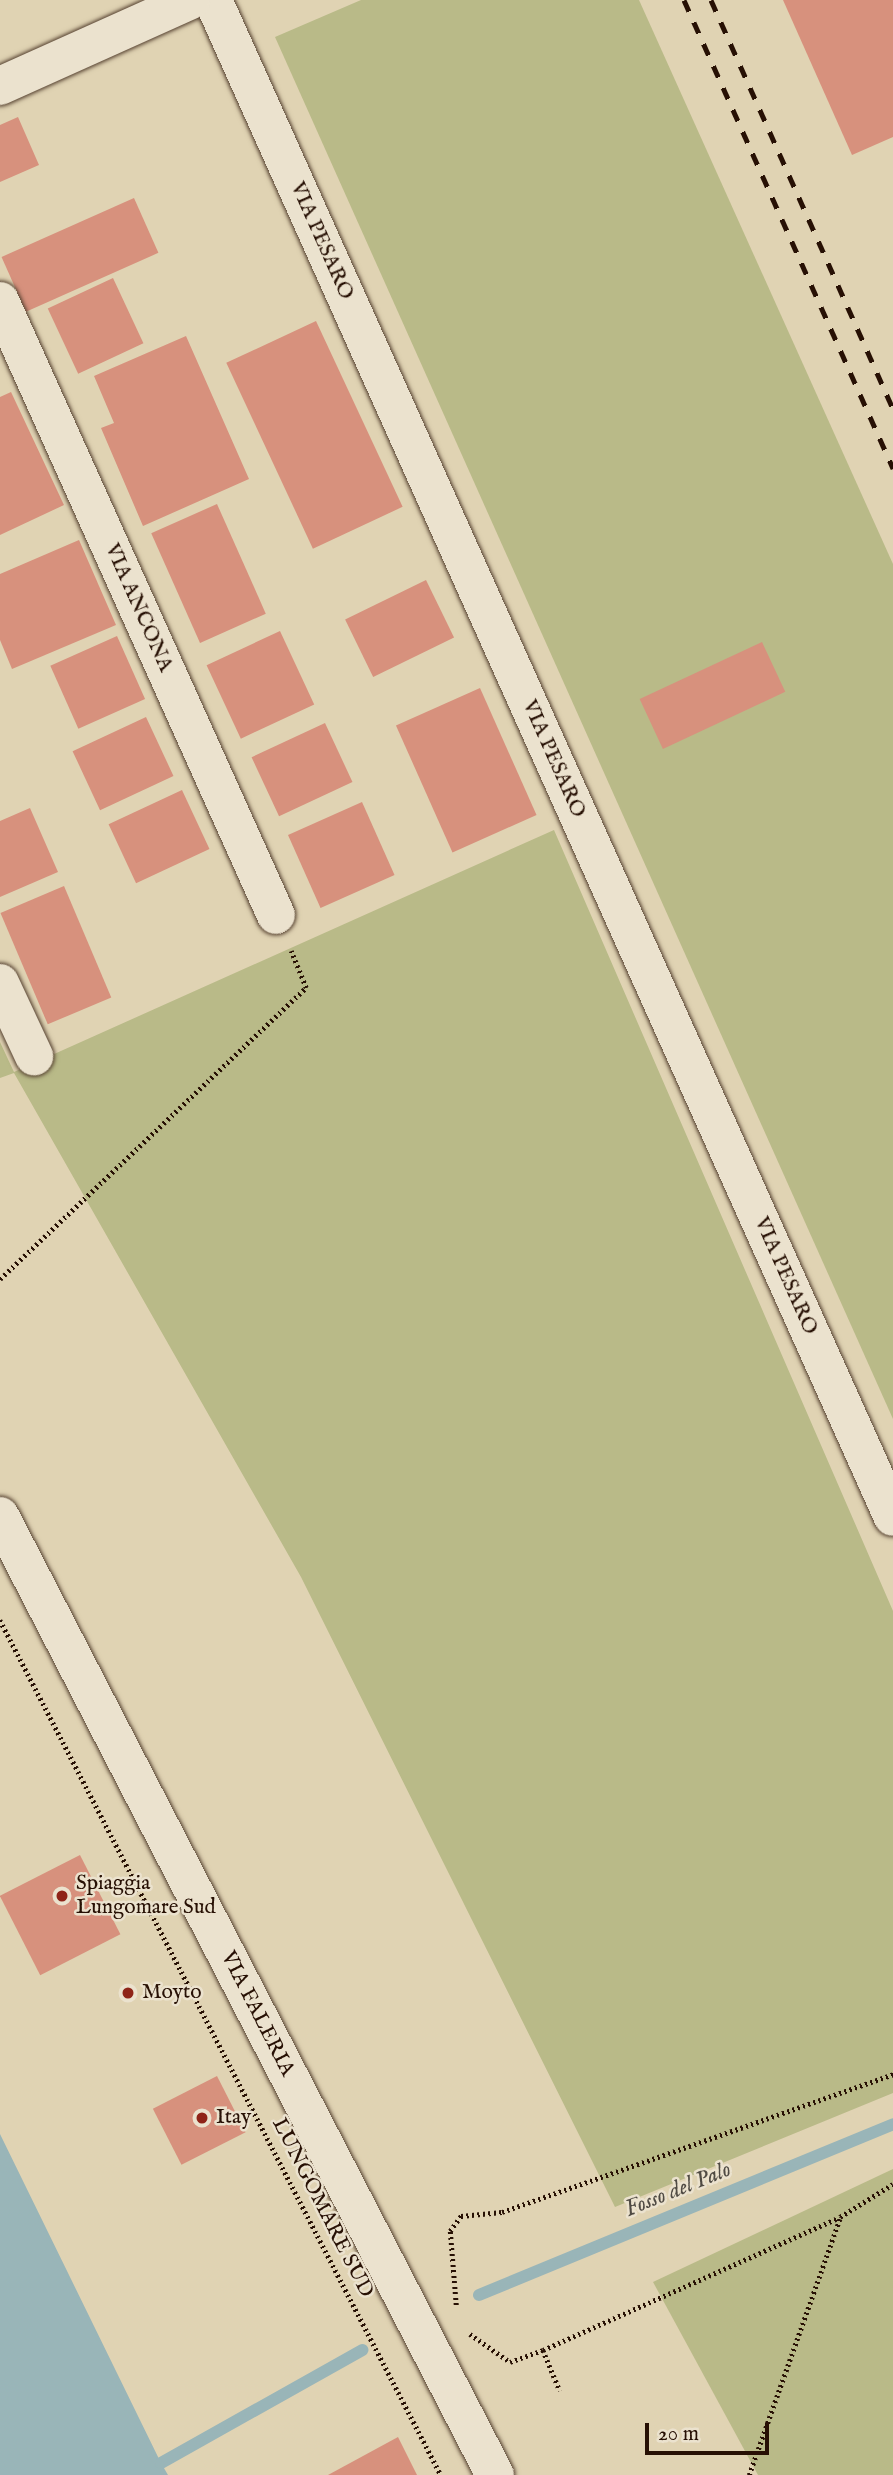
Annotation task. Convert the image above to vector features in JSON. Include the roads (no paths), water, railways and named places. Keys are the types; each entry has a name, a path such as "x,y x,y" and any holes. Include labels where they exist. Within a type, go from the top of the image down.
{"street":[{"path":"0,86 191,0"},
{"name":"VIA PESARO","path":"213,0 893,1517"},
{"name":"VIA ANCONA","path":"0,300 276,915"},
{"path":"0,983 34,1056"},
{"name":"VIA FALERIA","path":"0,1516 441,2332 495,2475"}],"water":[{"path":"0,2134 161,2463 168,2475 0,2475"}],"waterway":[{"name":"Fosso del Palo","path":"479,2295 893,2124"},
{"name":"Fosso del Palo","path":"161,2463 362,2350"}],"railway":[{"path":"684,0 893,468"},
{"path":"711,0 893,409"}],"place":[{"name":"Spiaggia Lungomare Sud","path":"62,1896"},
{"name":"Moyto","path":"128,1993"},
{"name":"Itay","path":"202,2118"}]}
